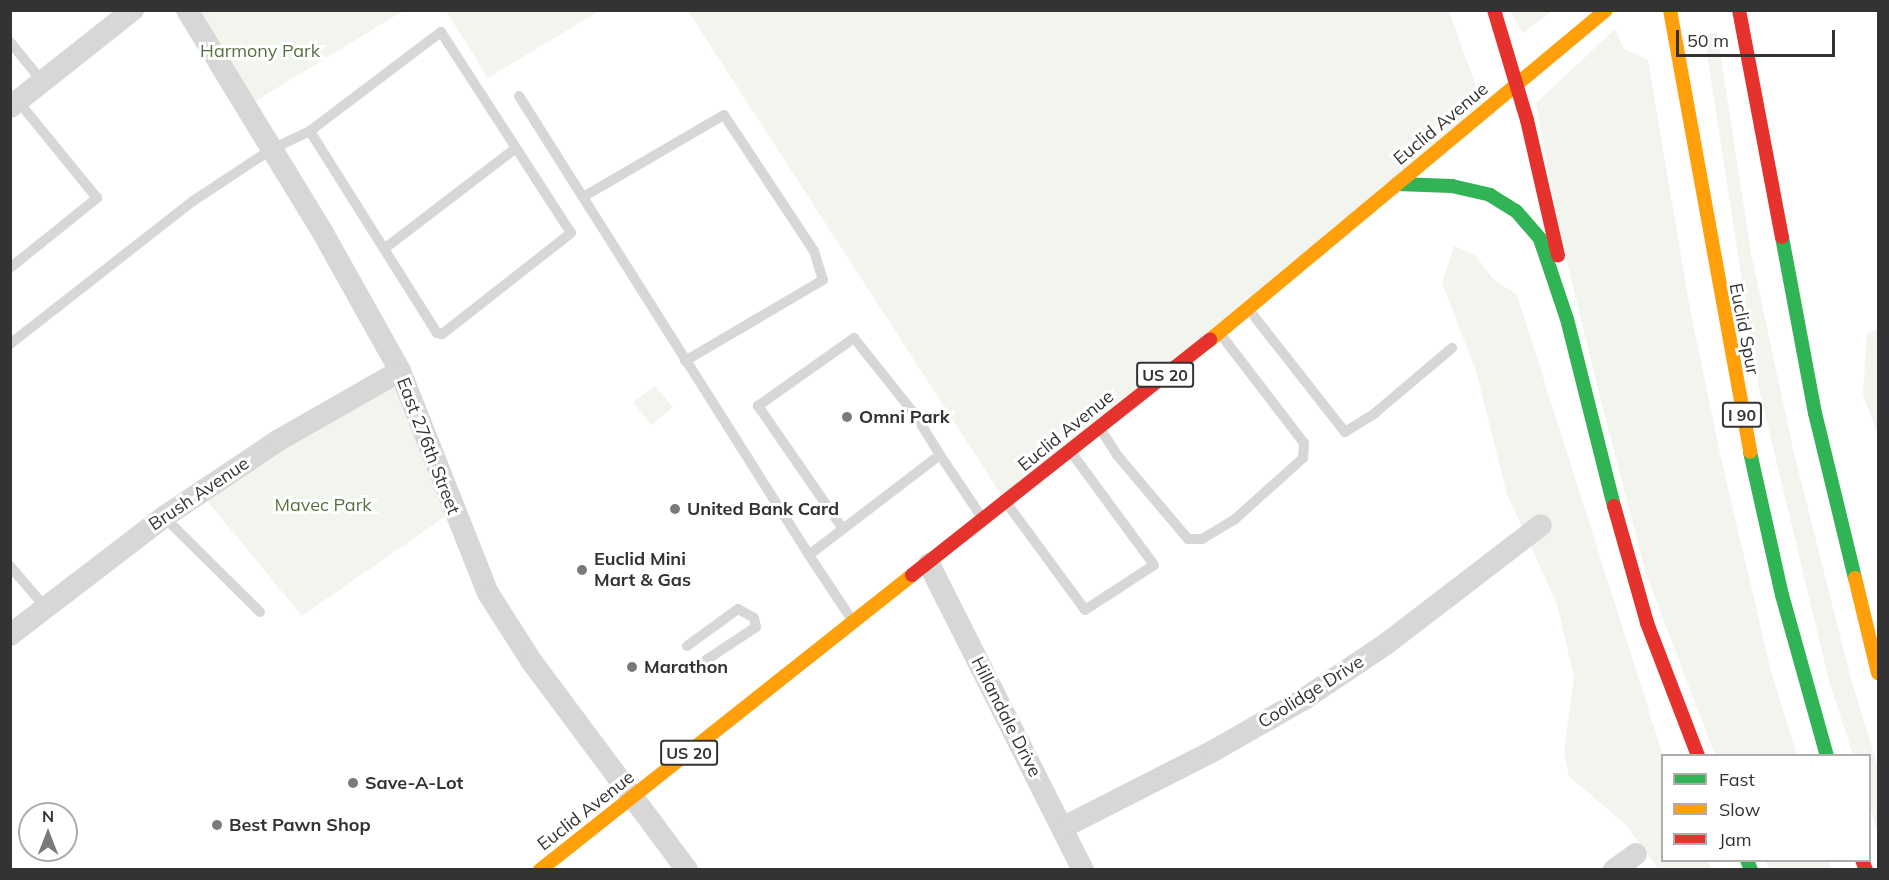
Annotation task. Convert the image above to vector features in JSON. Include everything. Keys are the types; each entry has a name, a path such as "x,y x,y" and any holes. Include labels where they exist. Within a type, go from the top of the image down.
{"main road":[{"path":"1494,10 1516,84 1558,254 1567,319"},
{"name":"Euclid Avenue","path":"540,870 1219,332 1606,10"},
{"name":"Euclid Spur","path":"1670,10 1750,456 1782,595 1826,754"},
{"path":"1740,13 1815,413 1878,673"},
{"path":"1397,184 1476,189 1516,211 1540,239 1567,319 1624,548 1647,623 1697,754"}],"street":[{"path":"14,104 133,10"},
{"name":"East 276th Street","path":"187,10 272,149 400,371 488,593 515,638 687,870"},
{"name":"Brush Avenue","path":"10,635 164,517 279,440 400,371"},
{"name":"Coolidge Drive","path":"1062,828 1213,751 1304,699 1386,644 1541,525"},
{"name":"Hillandale Drive","path":"929,564 1083,870"},
{"path":"1614,870 1636,854"}],"lane":[{"path":"10,344 193,201 272,149 310,131 441,32 572,233 442,334 437,333 310,131"},
{"path":"10,42 42,81"},
{"path":"519,96 685,362 854,623"},
{"path":"10,268 97,198 14,104"},
{"path":"583,197 724,115 814,251 823,280 685,362"},
{"path":"384,249 516,148"},
{"path":"1248,308 1345,432 1375,413 1452,348"},
{"path":"1100,427 1124,464 1188,539 1202,539 1234,520 1303,458 1304,443 1219,332"},
{"path":"843,529 758,406 854,338 916,416 984,520"},
{"path":"1006,502 1085,610 1154,565 1070,451"},
{"path":"809,555 940,454"},
{"path":"164,517 260,612"},
{"path":"10,566 45,607"},
{"path":"687,646 738,609 754,618 756,627 700,664"}],"green space":[{"name":"Harmony Park","path":"187,11 403,11 246,107"},
{"path":"446,11 599,11 488,78"},
{"path":"688,11 1449,11 1485,111 1006,502"},
{"path":"1510,11 1552,11 1523,33"},
{"path":"1615,29 1624,49 1648,60 1690,309 1721,458 1772,675 1797,754 1715,754 1646,574 1559,229 1536,103"},
{"path":"1717,32 1751,253 1794,453 1851,679 1878,768 1878,834 1871,810 1871,754 1853,754 1830,685 1758,385 1704,34"},
{"path":"1454,246 1476,256 1493,279 1517,295 1663,754 1661,862 1708,862 1712,869 1658,869 1627,826 1569,776 1564,751 1574,677 1557,604 1507,494 1476,371 1442,283"},
{"path":"1878,329 1878,436 1863,394 1867,333"},
{"name":"Mavec Park","path":"400,371 453,511 302,616 200,492"},
{"path":"655,386 673,407 651,425 633,402"},
{"path":"1766,862 1829,862 1832,869 1770,869"}],"traffic: fast":[{"path":"1397,184 1452,186 1490,195 1516,211 1540,239 1567,319 1614,506"},
{"path":"1782,237 1815,413 1855,578"},
{"path":"1750,452 1782,595 1826,754"},
{"path":"1748,862 1751,870"}],"traffic: slow":[{"path":"1210,340 1606,10"},
{"path":"1670,10 1750,452"},
{"path":"540,870 912,575"},
{"path":"1855,578 1878,673"}],"traffic: jam":[{"path":"1494,10 1527,120 1558,255"},
{"path":"1739,10 1782,237"},
{"path":"912,575 1210,340"},
{"path":"1614,506 1647,623 1697,754"},
{"path":"1863,862 1866,870"}],"place":[{"name":"Omni Park","path":"847,417"},
{"name":"United Bank Card","path":"675,509"},
{"name":"Euclid Mini Mart & Gas","path":"582,570"},
{"name":"Marathon","path":"632,667"},
{"name":"Save-A-Lot","path":"353,783"},
{"name":"Best Pawn Shop","path":"217,825"}]}
